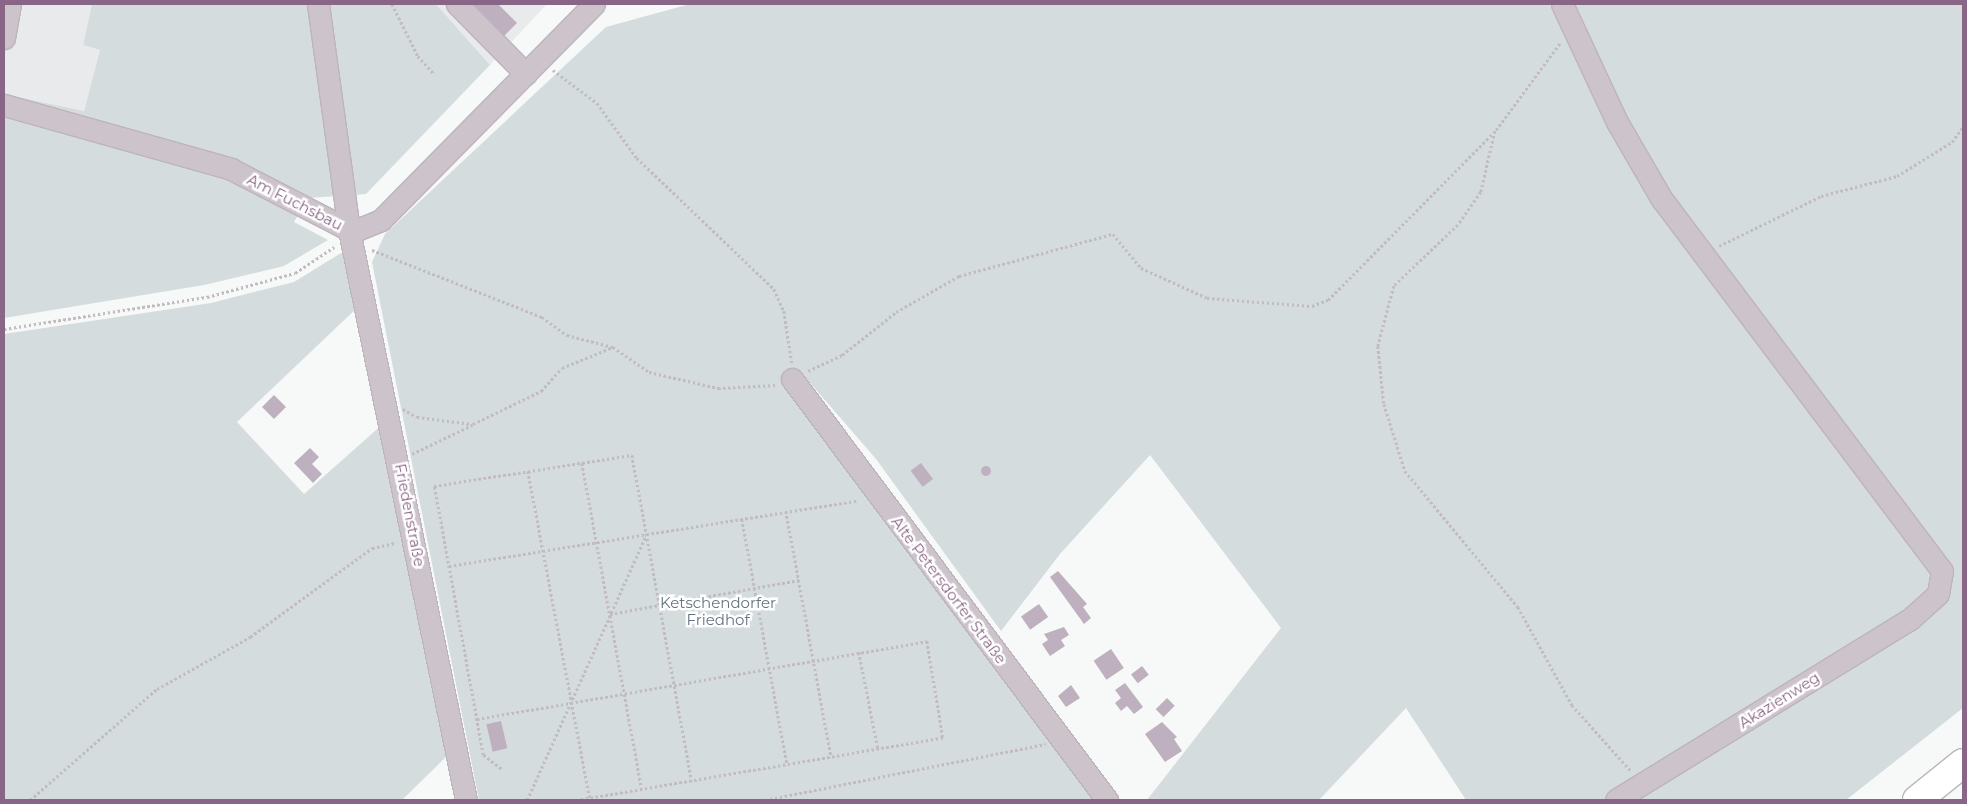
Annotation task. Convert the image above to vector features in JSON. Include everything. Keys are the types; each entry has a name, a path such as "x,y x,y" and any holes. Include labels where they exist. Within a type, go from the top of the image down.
{"highway":[{"path":"1917,800 1963,763"}],"street":[{"path":"4,38 10,4"},
{"name":"Friedenstraße","path":"318,4 349,230 399,460 466,800"},
{"path":"457,4 532,68"},
{"name":"Am Fuchsbau","path":"4,105 230,169 349,230 381,220 594,4"},
{"path":"1562,4 1572,27"},
{"name":"Akazienweg","path":"1572,27 1617,122 1662,198 1885,500 1929,552 1942,571 1938,594 1910,620 1616,800"},
{"name":"Alte Petersdorfer Straße","path":"792,379 1106,800"}],"path":[{"path":"392,4 418,56 434,74"},
{"path":"4,329 207,297 295,273 334,247 349,230 368,248 401,264 456,281 542,317 567,335 613,347 649,372 718,388 770,388 842,355 896,312 959,276 1113,234 1141,268 1179,289 1207,298 1312,306 1328,300 1496,130 1572,27"},
{"path":"532,68 597,103 637,158 774,289 788,328 792,379"},
{"path":"1712,249 1821,196 1897,176 1952,142 1963,126"},
{"path":"1496,130 1481,192 1458,225 1394,286 1378,346 1384,404 1405,471 1518,607 1572,705 1642,784"},
{"path":"399,460 541,391 562,368 613,347"},
{"path":"386,400 417,416 473,424"},
{"path":"501,769 483,755 434,486 632,455 692,781"},
{"path":"582,463 642,790"},
{"path":"528,471 590,798"},
{"path":"449,566 880,496"},
{"path":"786,512 831,758"},
{"path":"742,519 787,765"},
{"path":"527,800 646,534"},
{"path":"30,800 157,689 250,637 372,548 415,540"},
{"path":"610,614 798,580"},
{"path":"477,719 927,641 943,738 580,800"},
{"path":"860,652 878,749"},
{"path":"765,800 1061,741"}],"shaded area":[{"path":"4,4 92,4 83,45 100,50 84,111 4,94"},
{"path":"436,4 547,4 490,65"}],"green space":[{"path":"92,4 436,4 490,65 366,194 308,198 294,222 328,240 284,266 204,285 4,318 4,94 84,111 100,50 83,45"},
{"name":"Ketschendorfer Friedhof","path":"690,4 1963,4 1963,708 1846,800 1466,800 1406,708 1319,800 1147,800 1281,628 1150,455 1060,554 1001,631 876,459 798,369 806,406 1094,800 479,800 372,262 385,234 606,27"},
{"path":"341,253 348,260 359,306 237,422 304,494 384,423 449,754 402,800 4,800 4,334 211,303 294,282"}],"building":[{"path":"467,4 498,4 517,23 501,39"},
{"path":"274,395 286,407 274,419 262,407"},
{"path":"310,448 319,457 312,464 322,474 313,483 294,463"},
{"path":"921,463 933,479 923,487 911,471"},
{"path":"984,466 988,466 991,471 990,475 984,476 981,473 981,469"},
{"path":"1058,571 1087,604 1083,607 1091,618 1084,624 1050,577"},
{"path":"1039,604 1048,617 1030,630 1021,617"},
{"path":"1064,627 1069,635 1061,640 1065,646 1050,656 1042,644 1048,640 1044,634"},
{"path":"1111,649 1124,668 1106,680 1094,661"},
{"path":"1142,666 1149,675 1138,683 1131,675"},
{"path":"1125,683 1143,707 1134,714 1127,706 1121,711 1115,703 1121,698 1115,690"},
{"path":"1071,685 1080,698 1066,707 1058,696"},
{"path":"1167,698 1175,706 1163,717 1156,709"},
{"path":"501,721 507,748 493,752 486,724"},
{"path":"1162,722 1177,737 1174,739 1182,751 1165,762 1145,734"}]}
